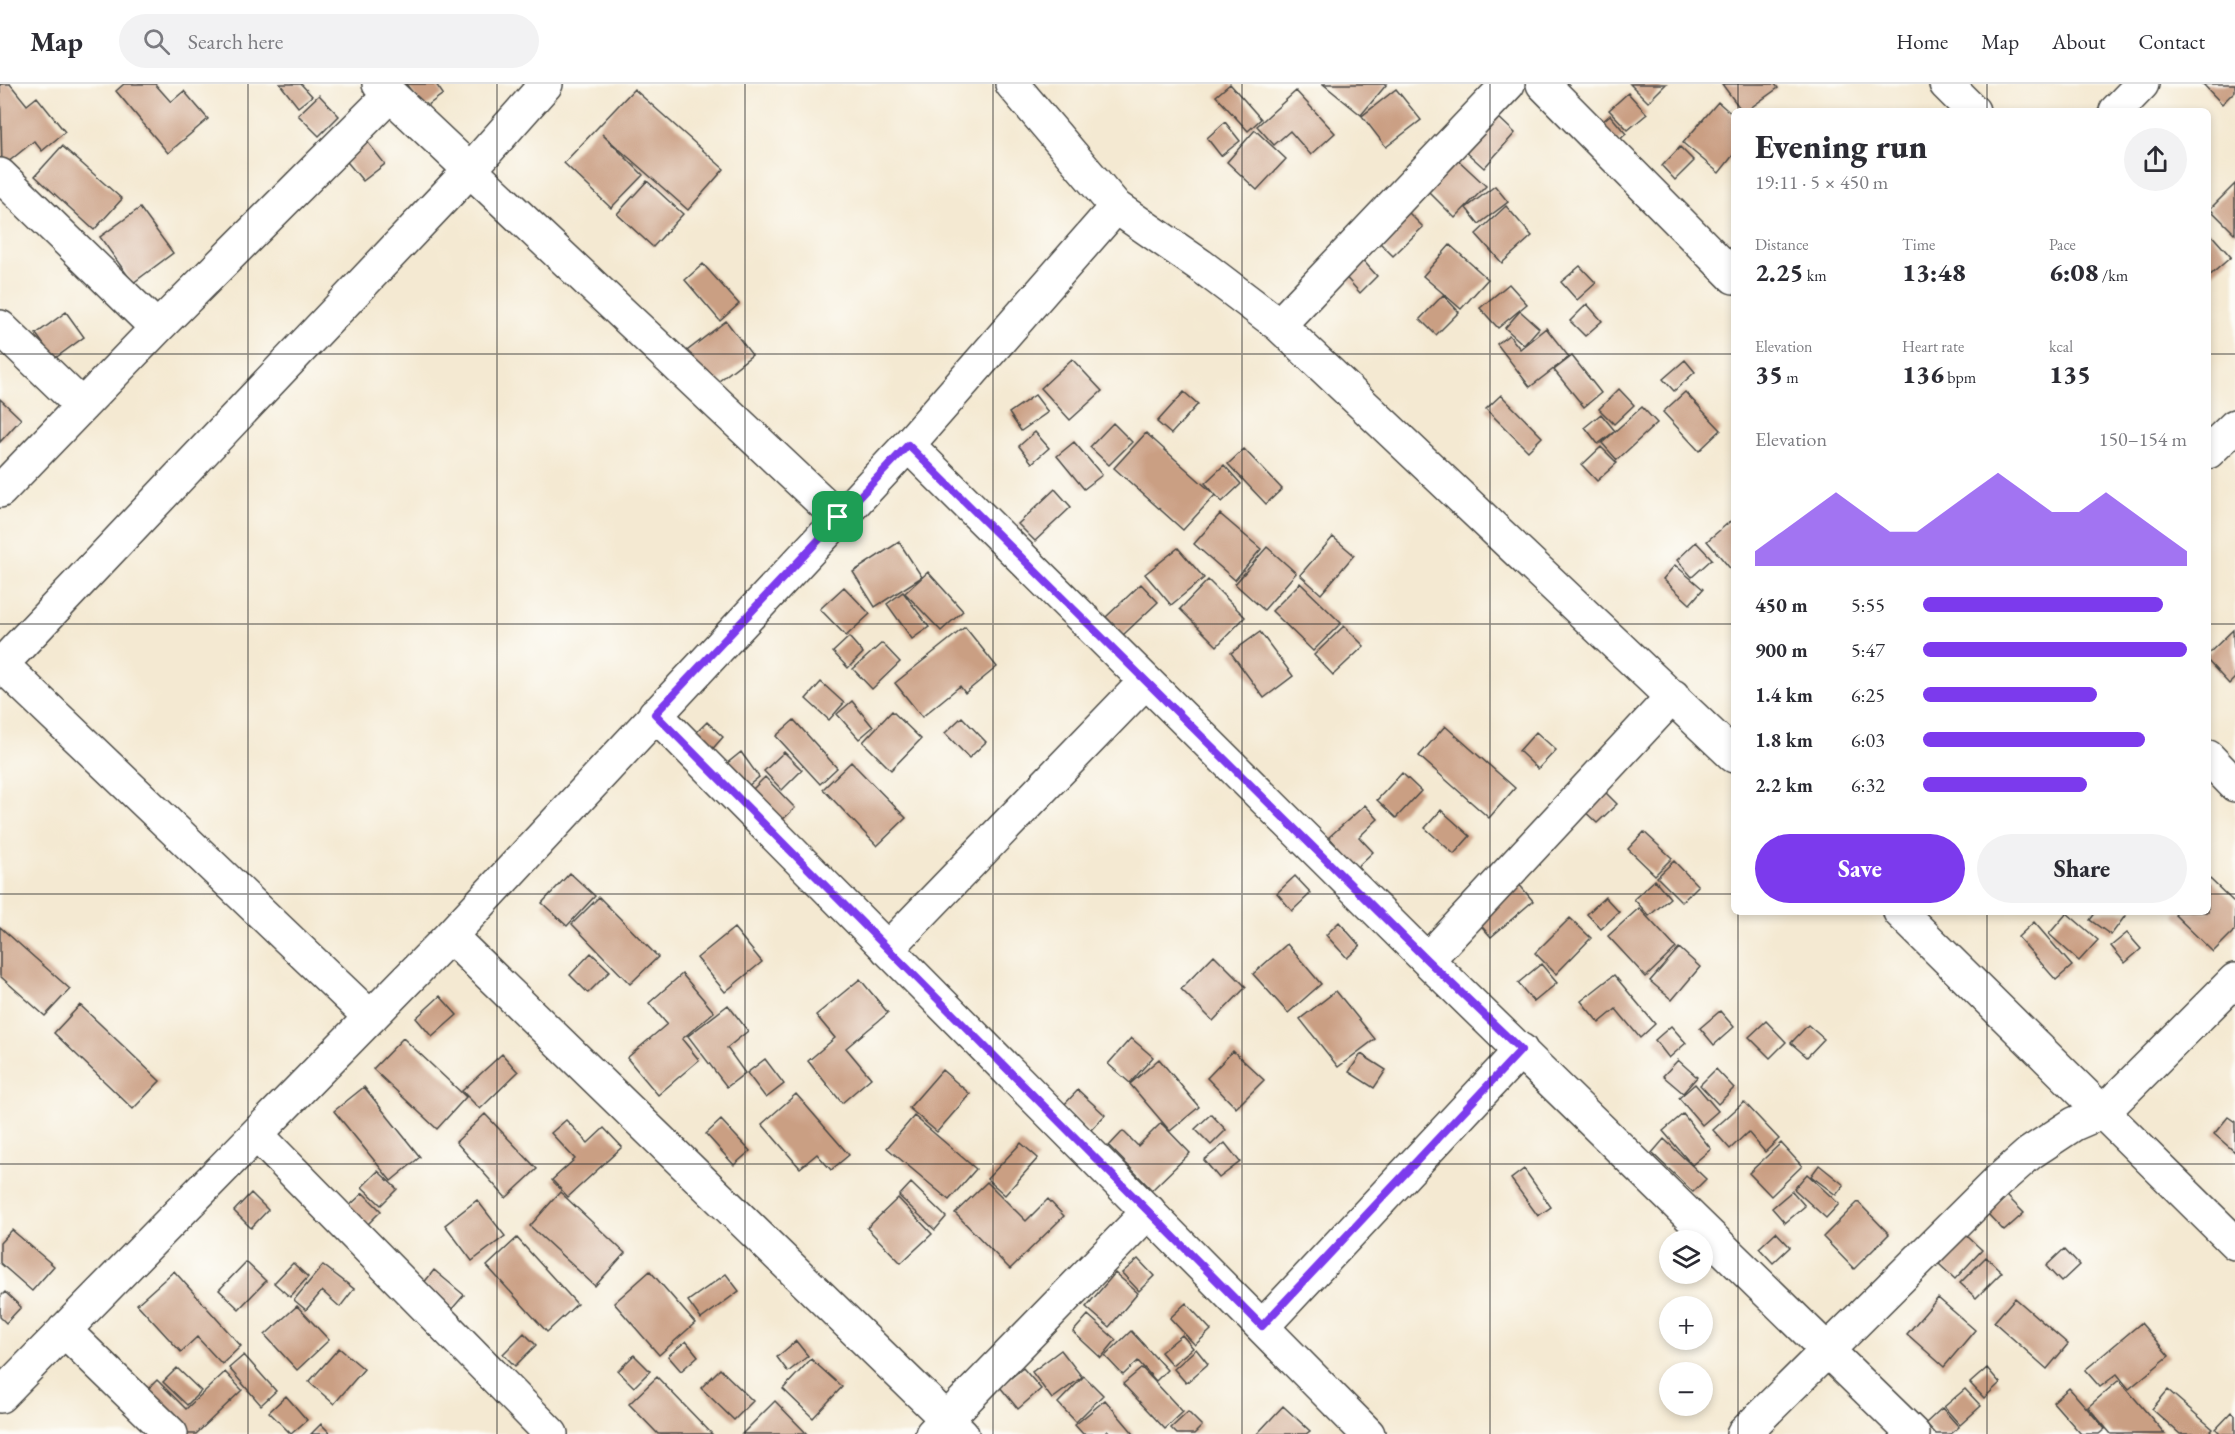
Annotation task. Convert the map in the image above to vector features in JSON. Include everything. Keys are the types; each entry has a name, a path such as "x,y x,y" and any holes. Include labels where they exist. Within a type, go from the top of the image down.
{"street":[{"path":"370,1017 0,665 470,170 546,84"},
{"path":"1012,84 1116,207 1200,265 1279,325 1731,753"},
{"path":"1279,325 1508,84"},
{"path":"1543,84 1731,274"},
{"path":"1946,84 1970,108"},
{"path":"2119,108 2142,84"},
{"path":"0,491 385,89 838,517"},
{"path":"0,175 157,328"},
{"path":"0,1396 450,936 838,517 908,445 1116,207"},
{"path":"0,327 82,406"},
{"path":"2211,449 2235,426"},
{"path":"908,445 1427,960 1913,1434"},
{"path":"887,949 1145,682"},
{"path":"1427,960 1673,696"},
{"path":"655,714 1368,1434"},
{"path":"2211,760 2235,784"},
{"path":"1903,915 2104,1111 2235,1243"},
{"path":"450,936 947,1429 1149,1211"},
{"path":"1743,1434 1997,1182 2030,1153 2074,1124 2104,1111 2235,981"},
{"path":"1262,1326 1521,1050"},
{"path":"256,1135 547,1433"},
{"path":"64,1330 171,1434"}],"building":[{"path":"0,84 10,84 27,105 37,97 65,132 42,151 34,141 2,167"},
{"path":"124,84 155,84 171,102 184,91 208,119 168,153 116,91"},
{"path":"280,84 301,84 312,96 298,107"},
{"path":"406,84 436,84 443,94 424,108"},
{"path":"1230,84 1261,119 1248,131 1216,96"},
{"path":"1323,84 1387,84 1361,115"},
{"path":"1630,84 1666,84 1648,102"},
{"path":"1722,84 1775,84 1778,88 1750,108 1740,108"},
{"path":"2203,84 2235,84 2235,91 2222,104"},
{"path":"634,89 724,169 688,210 602,134 643,175 611,208 564,163"},
{"path":"1396,89 1421,120 1386,147 1362,116"},
{"path":"1296,91 1335,133 1311,155 1290,131 1274,145 1257,126"},
{"path":"1628,93 1647,114 1628,130 1609,110"},
{"path":"319,95 339,116 319,136 298,115"},
{"path":"1718,102 1731,113 1731,158 1719,173 1683,143"},
{"path":"1496,115 1515,133 1484,168 1464,150"},
{"path":"1610,115 1626,134 1608,150 1592,131"},
{"path":"1225,122 1240,141 1221,156 1207,138"},
{"path":"1255,130 1286,159 1257,190 1227,162"},
{"path":"365,139 385,164 363,181 343,157"},
{"path":"62,146 122,199 94,230 35,176"},
{"path":"1680,147 1694,161 1675,180 1662,166"},
{"path":"1456,158 1486,186 1455,218 1426,189"},
{"path":"647,181 683,214 653,247 617,214"},
{"path":"2235,184 2235,234 2211,210"},
{"path":"1495,186 1508,202 1479,224 1466,208"},
{"path":"1506,206 1532,236 1502,263 1476,234"},
{"path":"140,208 173,253 133,283 100,237"},
{"path":"1406,210 1423,227 1393,256 1376,239"},
{"path":"2211,234 2231,257 2211,274"},
{"path":"1450,245 1488,279 1461,309 1423,276"},
{"path":"1360,257 1377,276 1360,293 1343,274"},
{"path":"703,264 739,304 720,321 685,280"},
{"path":"1580,266 1596,283 1577,300 1561,282"},
{"path":"1509,284 1527,304 1498,328 1480,308"},
{"path":"1443,295 1459,312 1436,335 1420,319"},
{"path":"1587,304 1602,321 1585,336 1570,321"},
{"path":"1520,311 1539,328 1524,345 1505,328"},
{"path":"66,312 84,337 54,359 36,334"},
{"path":"726,321 752,355 710,388 683,354"},
{"path":"1546,328 1569,357 1530,387 1497,344 1509,335 1520,349"},
{"path":"1572,356 1601,393 1584,407 1554,370"},
{"path":"1072,359 1102,391 1070,420 1041,388"},
{"path":"1685,360 1695,372 1674,391 1663,379"},
{"path":"1619,389 1634,405 1614,424 1599,409"},
{"path":"1184,392 1198,404 1171,434 1157,422"},
{"path":"1685,392 1721,430 1699,451 1663,412"},
{"path":"1035,395 1048,412 1021,431 1009,413"},
{"path":"1501,395 1542,437 1528,451 1486,409"},
{"path":"0,399 21,419 0,442"},
{"path":"1642,407 1657,423 1617,460 1602,443"},
{"path":"1601,414 1615,431 1598,444 1585,427"},
{"path":"1113,423 1132,442 1109,465 1090,447"},
{"path":"1035,432 1049,448 1032,463 1019,446"},
{"path":"1146,433 1215,495 1183,530 1114,468"},
{"path":"1074,442 1102,475 1084,489 1057,456"},
{"path":"1601,447 1617,463 1597,481 1582,465"},
{"path":"1244,449 1282,489 1266,504 1228,464"},
{"path":"1224,465 1241,484 1222,502 1205,483"},
{"path":"1055,489 1071,507 1035,541 1018,524"},
{"path":"1220,514 1261,549 1235,580 1194,544"},
{"path":"1731,521 1731,569 1707,541"},
{"path":"1333,537 1354,555 1321,594 1300,575"},
{"path":"899,542 922,577 875,607 853,572"},
{"path":"1696,542 1712,559 1692,577 1677,560"},
{"path":"1267,547 1296,573 1264,610 1235,584"},
{"path":"1178,548 1204,578 1171,605 1145,574"},
{"path":"1675,565 1703,589 1690,604 1663,579"},
{"path":"928,572 963,611 941,631 905,593"},
{"path":"1208,580 1245,617 1217,646 1180,609"},
{"path":"1300,583 1341,623 1313,651 1272,611"},
{"path":"1141,584 1158,602 1123,635 1106,617"},
{"path":"844,587 870,614 846,636 820,609"},
{"path":"903,592 929,627 912,639 887,604"},
{"path":"1344,626 1364,646 1333,675 1314,655"},
{"path":"965,627 997,667 965,693 960,686 922,717 895,683"},
{"path":"2233,630 2235,678 2229,684 2211,664 2211,651"},
{"path":"1260,632 1293,676 1264,698 1231,653"},
{"path":"849,637 863,653 848,668 833,652"},
{"path":"882,643 900,662 872,689 853,669"},
{"path":"821,682 844,703 829,720 806,699"},
{"path":"852,701 873,727 859,739 837,714"},
{"path":"892,711 921,739 891,770 863,742"},
{"path":"962,717 986,742 969,758 945,733"},
{"path":"794,720 837,768 820,784 776,736"},
{"path":"707,722 723,737 709,753 692,737"},
{"path":"1445,726 1515,788 1489,818 1419,756"},
{"path":"1536,732 1556,750 1538,769 1519,751"},
{"path":"741,752 759,777 743,790 725,765"},
{"path":"784,752 802,770 782,790 764,771"},
{"path":"851,762 906,818 877,846 823,789"},
{"path":"1402,773 1421,791 1396,818 1377,800"},
{"path":"765,777 795,808 779,823 749,793"},
{"path":"1599,786 1617,804 1597,823 1579,806"},
{"path":"1365,805 1378,819 1359,837 1373,852 1356,868 1329,837"},
{"path":"1441,810 1470,836 1454,854 1425,828"},
{"path":"1644,832 1672,858 1655,875 1628,849"},
{"path":"1674,861 1698,886 1682,902 1657,877"},
{"path":"570,873 595,896 567,926 542,903"},
{"path":"1295,876 1311,893 1292,911 1277,893"},
{"path":"1513,877 1533,901 1491,937 1470,913"},
{"path":"1655,880 1670,898 1649,916 1634,899"},
{"path":"2211,880 2235,903 2235,930 2213,952 2175,915 2211,915"},
{"path":"599,897 658,957 630,984 572,924"},
{"path":"1605,897 1619,912 1601,929 1587,914"},
{"path":"1639,908 1676,948 1646,977 1608,936"},
{"path":"2065,915 2069,915 2098,940 2079,961 2049,934"},
{"path":"2094,915 2126,915 2111,935 2090,920"},
{"path":"1570,918 1591,938 1556,974 1535,953"},
{"path":"1339,922 1360,946 1347,958 1326,935"},
{"path":"2034,922 2072,966 2056,980 2018,937"},
{"path":"0,927 70,989 45,1016 0,976"},
{"path":"734,928 762,962 725,992 697,958"},
{"path":"2127,933 2141,949 2125,963 2111,946"},
{"path":"1287,944 1321,984 1288,1013 1253,974"},
{"path":"1679,948 1700,967 1672,1000 1650,981"},
{"path":"591,953 610,971 588,993 570,975"},
{"path":"1214,955 1246,987 1213,1021 1181,989"},
{"path":"1541,964 1557,983 1534,1002 1518,983"},
{"path":"682,974 714,1012 682,1039 699,1060 658,1095 627,1058 667,1024 649,1003"},
{"path":"1614,975 1655,1024 1640,1038 1616,1009 1599,1023 1581,1001"},
{"path":"860,979 888,1013 846,1048 871,1078 842,1103 808,1061 835,1038 816,1015"},
{"path":"1336,991 1375,1039 1338,1067 1300,1019"},
{"path":"440,996 457,1015 432,1037 416,1018"},
{"path":"80,1005 160,1081 133,1109 54,1033"},
{"path":"728,1005 748,1031 727,1048 745,1073 727,1087 688,1036"},
{"path":"1720,1011 1734,1027 1714,1045 1700,1028"},
{"path":"1766,1021 1786,1042 1770,1058 1749,1037"},
{"path":"1808,1025 1824,1039 1807,1057 1791,1043"},
{"path":"1671,1026 1686,1043 1669,1058 1655,1040"},
{"path":"403,1038 466,1097 437,1129 373,1069"},
{"path":"1131,1038 1153,1057 1130,1083 1108,1064"},
{"path":"1233,1051 1264,1080 1236,1108 1207,1078"},
{"path":"502,1054 518,1072 480,1109 462,1091"},
{"path":"1361,1054 1386,1070 1374,1088 1349,1072"},
{"path":"765,1059 784,1084 766,1098 747,1073"},
{"path":"1159,1059 1199,1107 1170,1131 1130,1084"},
{"path":"1678,1060 1697,1077 1683,1093 1663,1076"},
{"path":"1716,1069 1734,1088 1718,1104 1700,1085"},
{"path":"942,1070 970,1094 937,1132 909,1108"},
{"path":"1695,1084 1718,1111 1702,1125 1679,1098"},
{"path":"364,1087 420,1157 391,1181 334,1111"},
{"path":"1078,1090 1105,1115 1089,1132 1063,1106"},
{"path":"796,1094 849,1155 831,1170 817,1154 800,1168 762,1124"},
{"path":"1744,1102 1779,1139 1765,1152 1748,1132 1730,1149 1713,1130"},
{"path":"485,1114 537,1169 506,1198 456,1142"},
{"path":"1211,1114 1226,1130 1211,1145 1195,1129"},
{"path":"1683,1114 1711,1149 1692,1165 1663,1131"},
{"path":"914,1116 976,1169 949,1200 887,1148"},
{"path":"2228,1117 2235,1122 2235,1152 2214,1134"},
{"path":"566,1120 588,1143 604,1128 622,1147 568,1197 552,1180 575,1159 551,1133"},
{"path":"721,1120 750,1151 734,1165 706,1134"},
{"path":"1161,1123 1190,1153 1152,1190 1109,1146 1123,1131 1138,1146"},
{"path":"1664,1139 1706,1179 1693,1192 1652,1153"},
{"path":"1021,1143 1038,1158 1005,1195 987,1179"},
{"path":"1225,1143 1240,1162 1219,1178 1204,1160"},
{"path":"1781,1143 1802,1166 1771,1196 1749,1173"},
{"path":"1819,1165 1844,1185 1836,1195 1811,1176"},
{"path":"1524,1169 1551,1207 1538,1216 1511,1179"},
{"path":"378,1171 397,1189 381,1205 362,1187"},
{"path":"1807,1174 1839,1204 1826,1218 1794,1189"},
{"path":"987,1182 1026,1221 1048,1199 1064,1216 1010,1269 955,1213"},
{"path":"911,1183 946,1217 935,1230 899,1196"},
{"path":"1792,1191 1805,1206 1785,1223 1772,1208"},
{"path":"560,1192 625,1253 595,1286 530,1226"},
{"path":"251,1193 268,1210 251,1228 234,1211"},
{"path":"363,1193 381,1211 366,1226 347,1208"},
{"path":"2006,1195 2024,1213 2004,1231 1987,1213"},
{"path":"898,1198 932,1234 901,1263 867,1228"},
{"path":"477,1200 505,1236 472,1261 445,1225"},
{"path":"1858,1202 1889,1234 1854,1269 1823,1237"},
{"path":"12,1230 54,1266 32,1291 0,1263 0,1243"},
{"path":"1776,1232 1790,1247 1773,1263 1759,1248"},
{"path":"1966,1235 1982,1250 1955,1279 1939,1264"},
{"path":"517,1238 577,1304 547,1332 487,1266"},
{"path":"2064,1249 2079,1265 2061,1282 2046,1266"},
{"path":"1986,1257 2002,1272 1976,1298 1960,1283"},
{"path":"1138,1259 1154,1276 1139,1291 1122,1273"},
{"path":"246,1262 266,1281 239,1309 219,1290"},
{"path":"293,1263 308,1277 290,1297 274,1283"},
{"path":"323,1265 354,1289 340,1307 322,1291 306,1310 294,1300"},
{"path":"434,1270 464,1295 452,1309 423,1284"},
{"path":"174,1271 241,1346 222,1364 197,1337 181,1352 137,1304"},
{"path":"650,1271 695,1323 659,1355 614,1303"},
{"path":"1115,1273 1138,1293 1109,1327 1086,1307"},
{"path":"726,1274 739,1291 701,1319 688,1301"},
{"path":"5,1292 21,1307 6,1323 0,1317 0,1297"},
{"path":"1938,1298 1975,1330 1944,1367 1907,1334"},
{"path":"2015,1298 2068,1344 2047,1369 1994,1322"},
{"path":"1186,1303 1211,1330 1195,1345 1170,1318"},
{"path":"297,1306 329,1340 297,1370 265,1335"},
{"path":"1088,1315 1116,1340 1101,1358 1073,1332"},
{"path":"2141,1323 2169,1356 2129,1389 2117,1374 2100,1387 2085,1370"},
{"path":"1131,1331 1167,1370 1156,1381 1138,1361 1123,1375 1105,1356"},
{"path":"524,1333 536,1345 515,1366 503,1354"},
{"path":"1182,1335 1193,1348 1172,1365 1161,1352"},
{"path":"686,1341 698,1356 681,1371 668,1356"},
{"path":"796,1341 808,1356 788,1372 777,1357"},
{"path":"339,1348 364,1369 334,1404 309,1382"},
{"path":"1196,1349 1208,1364 1186,1383 1174,1369"},
{"path":"1061,1350 1082,1377 1052,1399 1032,1372"},
{"path":"244,1355 276,1391 261,1405 229,1368"},
{"path":"634,1355 650,1371 634,1387 618,1371"},
{"path":"811,1359 842,1387 813,1418 783,1389"},
{"path":"177,1368 201,1391 187,1405 163,1382"},
{"path":"1023,1368 1041,1389 1018,1409 1000,1387"},
{"path":"1142,1368 1183,1412 1165,1429 1123,1384"},
{"path":"1987,1368 2000,1383 1984,1398 1970,1383"},
{"path":"720,1369 753,1401 734,1420 701,1388"},
{"path":"225,1372 242,1390 196,1434 183,1434 144,1393 157,1380 186,1409"},
{"path":"1084,1376 1103,1395 1076,1422 1058,1403"},
{"path":"657,1377 712,1434 658,1434 629,1404"},
{"path":"2119,1380 2165,1434 2111,1434 2088,1407"},
{"path":"2069,1388 2105,1429 2099,1434 2081,1434 2053,1402"},
{"path":"1965,1389 1981,1406 1960,1425 1944,1407"},
{"path":"2168,1390 2213,1429 2208,1434 2180,1434 2152,1409"},
{"path":"286,1396 307,1420 291,1434 269,1412"},
{"path":"1105,1400 1134,1434 1110,1434 1108,1431 1105,1434 1083,1434 1075,1425"},
{"path":"775,1401 807,1434 742,1434"},
{"path":"1283,1406 1310,1431 1306,1434 1257,1434"},
{"path":"1942,1408 1959,1427 1951,1434 1936,1434 1926,1423"},
{"path":"1188,1412 1202,1426 1194,1434 1177,1434 1171,1428"},
{"path":"2232,1412 2235,1415 2235,1434 2221,1434 2216,1429"},
{"path":"321,1424 331,1434 311,1434"}],"route":[{"path":"908,445 1145,682 1521,1050 1262,1326 655,714 838,517 908,445"}]}
